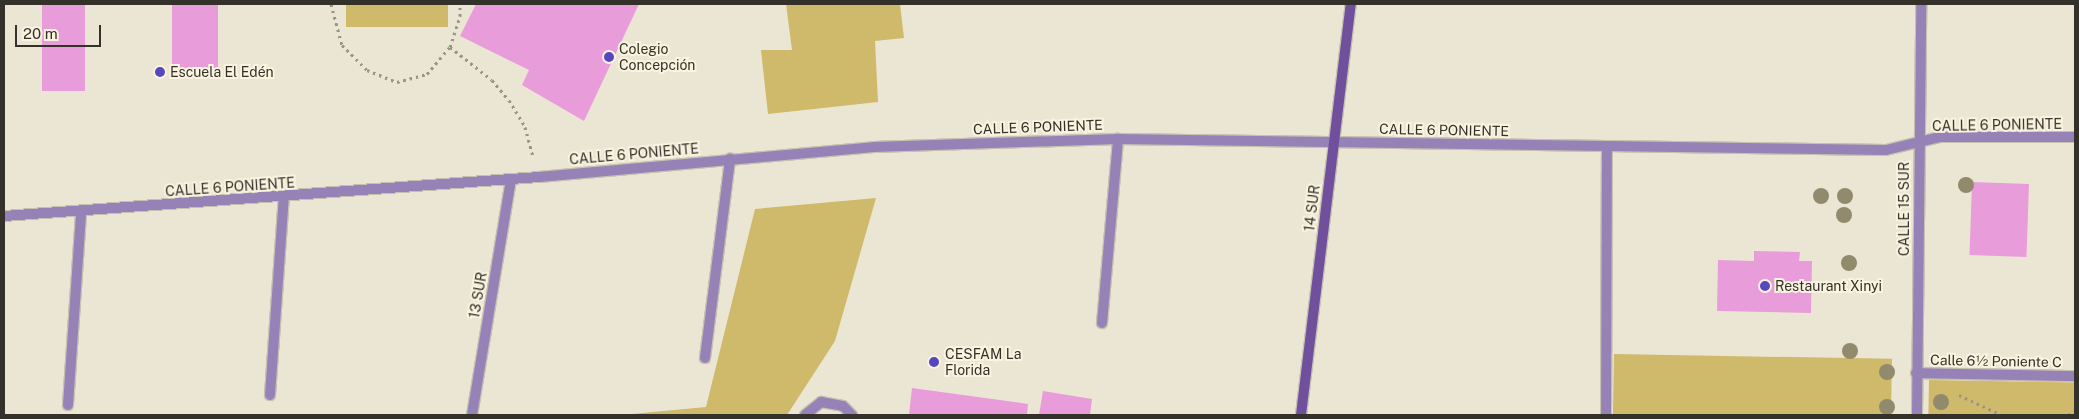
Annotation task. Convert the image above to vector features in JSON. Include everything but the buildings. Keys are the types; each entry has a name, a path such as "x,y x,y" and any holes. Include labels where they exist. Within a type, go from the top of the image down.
{"street":[{"name":"14 SUR","path":"1301,415 1351,4"},
{"name":"CALLE 15 SUR","path":"1917,415 1918,141 1921,4"},
{"name":"CALLE 6 PONIENTE","path":"4,216 81,212 539,177 874,147 1118,139 1334,141 1607,148 1886,150 1940,137 2075,137"},
{"path":"1102,323 1118,139"},
{"path":"1606,415 1607,148"},
{"path":"705,358 730,159"},
{"name":"13 SUR","path":"472,415 511,179"},
{"path":"270,395 284,197"},
{"path":"68,405 81,212"},
{"name":"Calle 6½ Poniente C","path":"1916,373 2075,376"},
{"path":"805,415 821,402 843,406 852,415"}],"path":[{"path":"331,4 342,45 367,70 397,82 427,74 450,47 460,16 460,4"},
{"path":"450,47 492,80 509,100 525,128 539,177"},
{"path":"2068,415 2075,412"}],"shaded area":[{"path":"346,4 448,4 448,27 346,27"},
{"path":"786,4 900,4 904,38 875,41 878,102 768,114 761,50 792,50"},
{"path":"876,198 835,341 787,415 621,415 706,407 755,209"},
{"path":"1614,354 1892,359 1891,415 1613,415"},
{"path":"1929,380 2075,383 2074,415 1928,415"}],"place":[{"name":"Colegio Concepción","path":"609,57"},
{"name":"Escuela El Edén","path":"160,72"},
{"name":"Restaurant Xinyi","path":"1765,286"},
{"name":"CESFAM La Florida","path":"934,362"}]}
